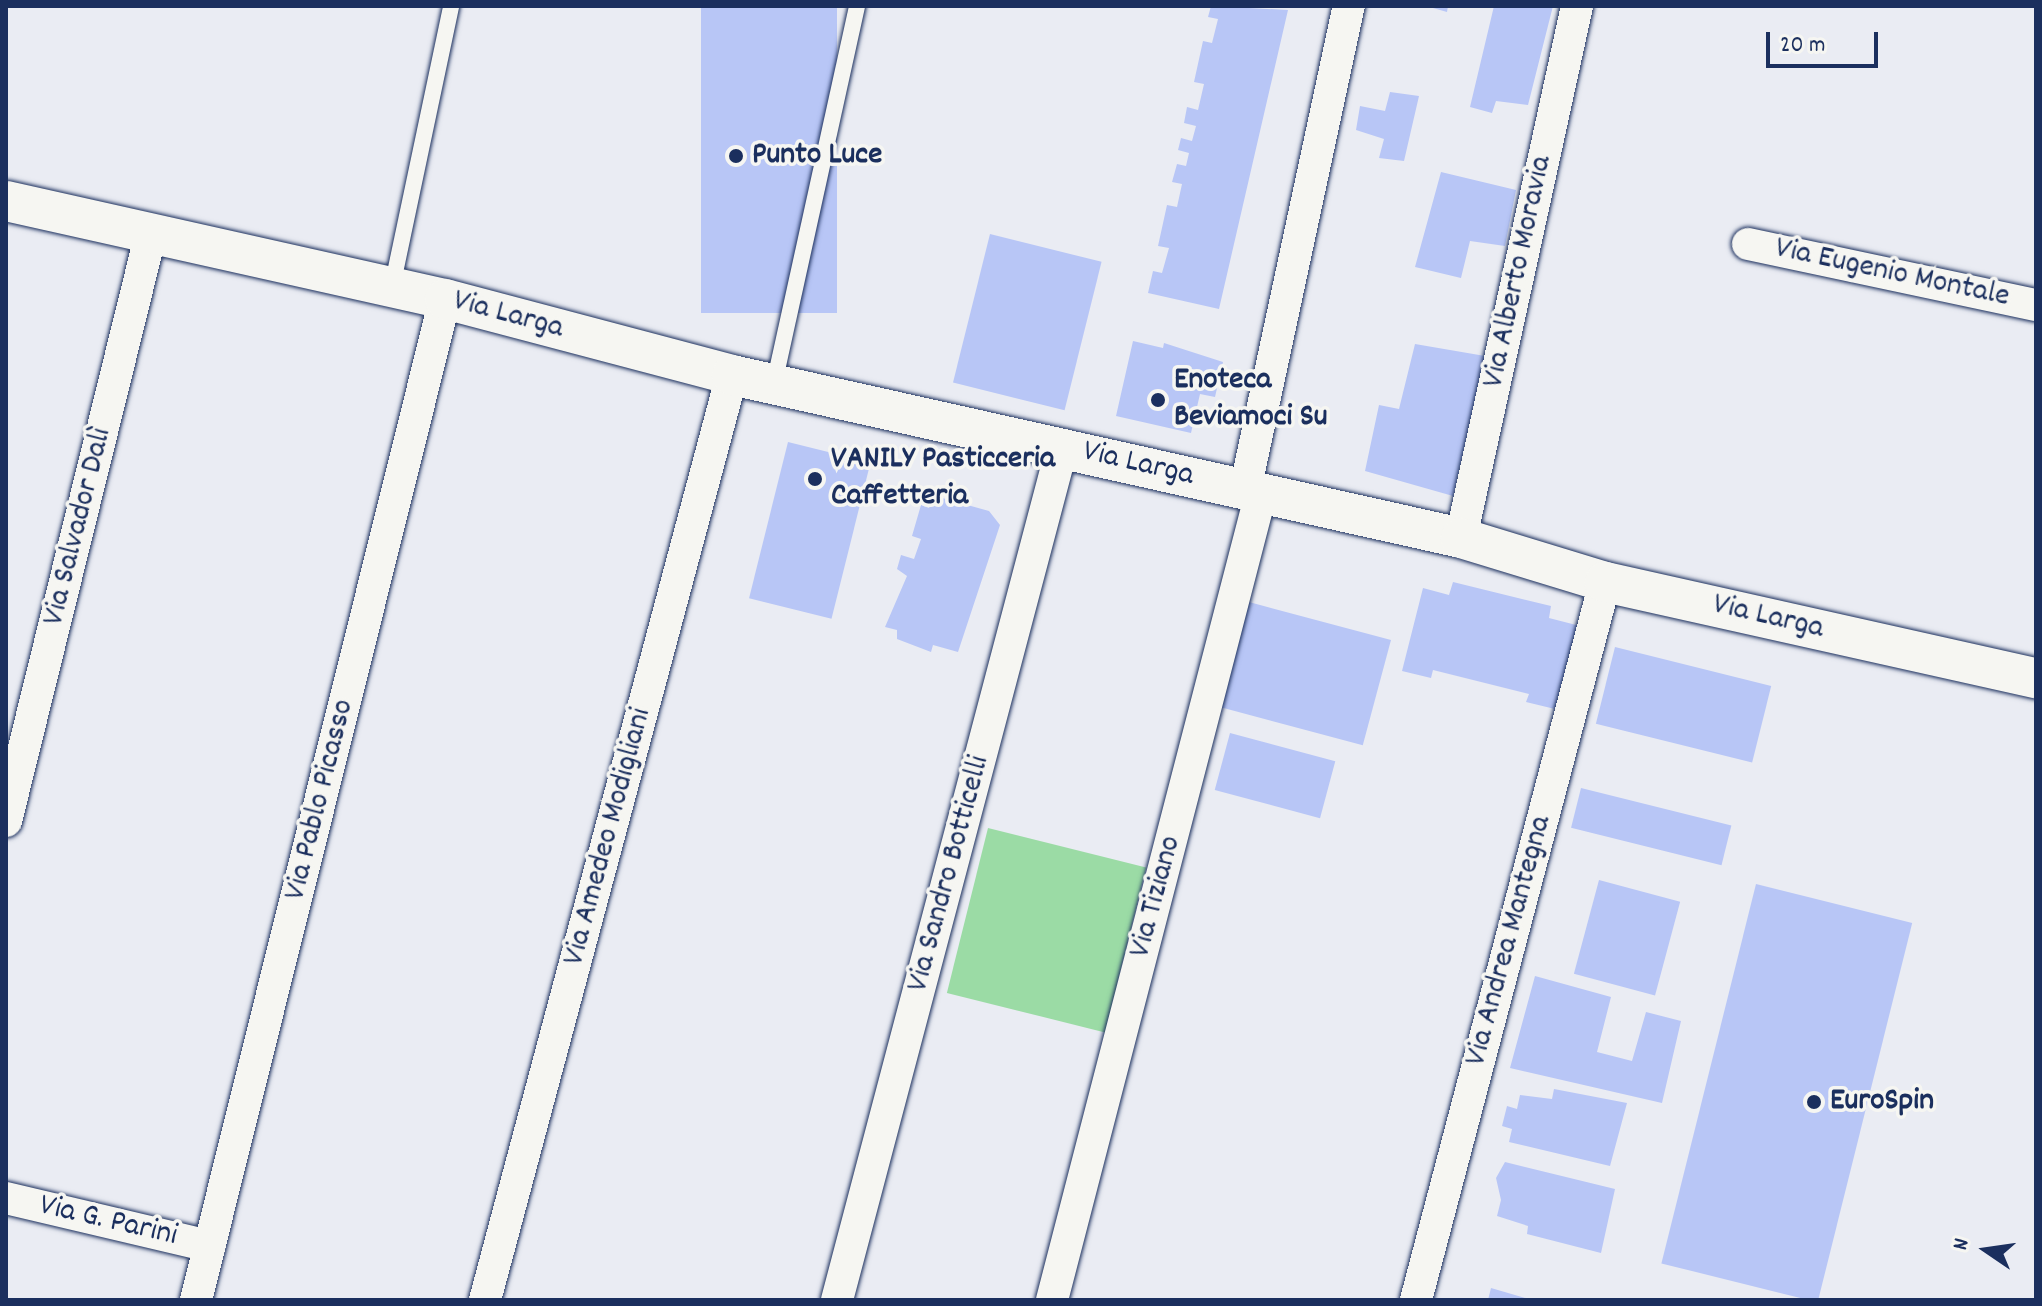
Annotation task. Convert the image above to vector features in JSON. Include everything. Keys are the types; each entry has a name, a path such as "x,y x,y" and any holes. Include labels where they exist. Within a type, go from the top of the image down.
{"street":[{"name":"Via Tiziano","path":"1052,1300 1253,491 1349,6"},
{"name":"Via Alberto Moravia","path":"1461,538 1577,6"},
{"name":"Via Larga","path":"6,201 445,299 732,375 1461,538 1605,582 2036,678"},
{"name":"Via Salvador Dalì","path":"6,821 151,233"},
{"name":"Via Eugenio Montale","path":"1748,244 2036,305"},
{"name":"Via Pablo Picasso","path":"196,1300 445,299"},
{"name":"Via Amedeo Modigliani","path":"485,1300 732,375"},
{"name":"Via Sandro Botticelli","path":"837,1300 1062,448"},
{"name":"Via Andrea Mantegna","path":"1416,1300 1605,582"},
{"name":"Via G. Parini","path":"6,1198 209,1246"}],"lane":[{"path":"392,287 451,6"},
{"path":"774,384 857,6"}],"green space":[{"path":"988,828 1146,867 1105,1032 947,993"}],"building":[{"name":"Punto Luce","path":"701,6 837,6 837,313 701,313"},
{"path":"1211,6 1288,10 1219,309 1148,293 1153,271 1162,273 1169,248 1158,246 1167,205 1177,207 1182,184 1172,182 1177,164 1186,166 1189,153 1178,150 1181,138 1192,141 1196,126 1184,123 1187,107 1198,110 1204,84 1194,82 1203,41 1212,43 1218,19 1208,17"},
{"path":"1426,6 1448,6 1447,12"},
{"path":"1494,6 1553,6 1528,105 1496,101 1492,113 1470,107"},
{"path":"1390,92 1419,96 1404,161 1379,158 1384,139 1356,130 1360,106 1385,111"},
{"path":"1441,172 1516,190 1505,246 1470,241 1461,278 1415,267"},
{"path":"990,234 1102,262 1065,410 953,382"},
{"path":"1133,341 1163,348 1164,343 1223,362 1215,397 1200,394 1191,433 1116,416"},
{"path":"1415,344 1485,356 1453,496 1365,471 1379,405 1399,409"},
{"path":"788,442 870,463 832,619 749,598"},
{"path":"935,496 989,511 1000,525 958,652 933,645 931,652 897,639 897,630 885,627 907,576 897,569 901,555 914,559 921,539 912,536 921,505 929,508"},
{"path":"1453,582 1551,606 1549,618 1580,626 1559,710 1526,702 1529,694 1433,670 1431,678 1402,671 1423,588 1449,595"},
{"path":"1249,602 1391,640 1363,745 1221,707"},
{"path":"1615,647 1771,686 1752,763 1596,724"},
{"path":"1230,733 1335,761 1320,818 1215,790"},
{"path":"1581,788 1731,825 1721,865 1571,828"},
{"path":"1599,880 1680,902 1655,995 1574,974"},
{"path":"1756,884 1912,923 1818,1300 1661,1263"},
{"path":"1535,976 1611,997 1597,1052 1632,1061 1646,1012 1681,1021 1662,1103 1510,1068"},
{"path":"1554,1089 1627,1103 1610,1166 1509,1142 1512,1129 1502,1126 1507,1106 1517,1109 1520,1095 1552,1099"},
{"path":"1505,1162 1615,1189 1601,1253 1527,1234 1528,1226 1497,1216 1501,1200 1496,1178"},
{"path":"1491,1288 1529,1299 1529,1300 1488,1300"}],"place":[{"name":"Punto Luce","path":"736,156"},
{"name":"Enoteca Beviamoci Su","path":"1158,400"},
{"name":"VANILY Pasticceria Caffetteria","path":"815,479"},
{"name":"EuroSpin","path":"1814,1102"}]}
